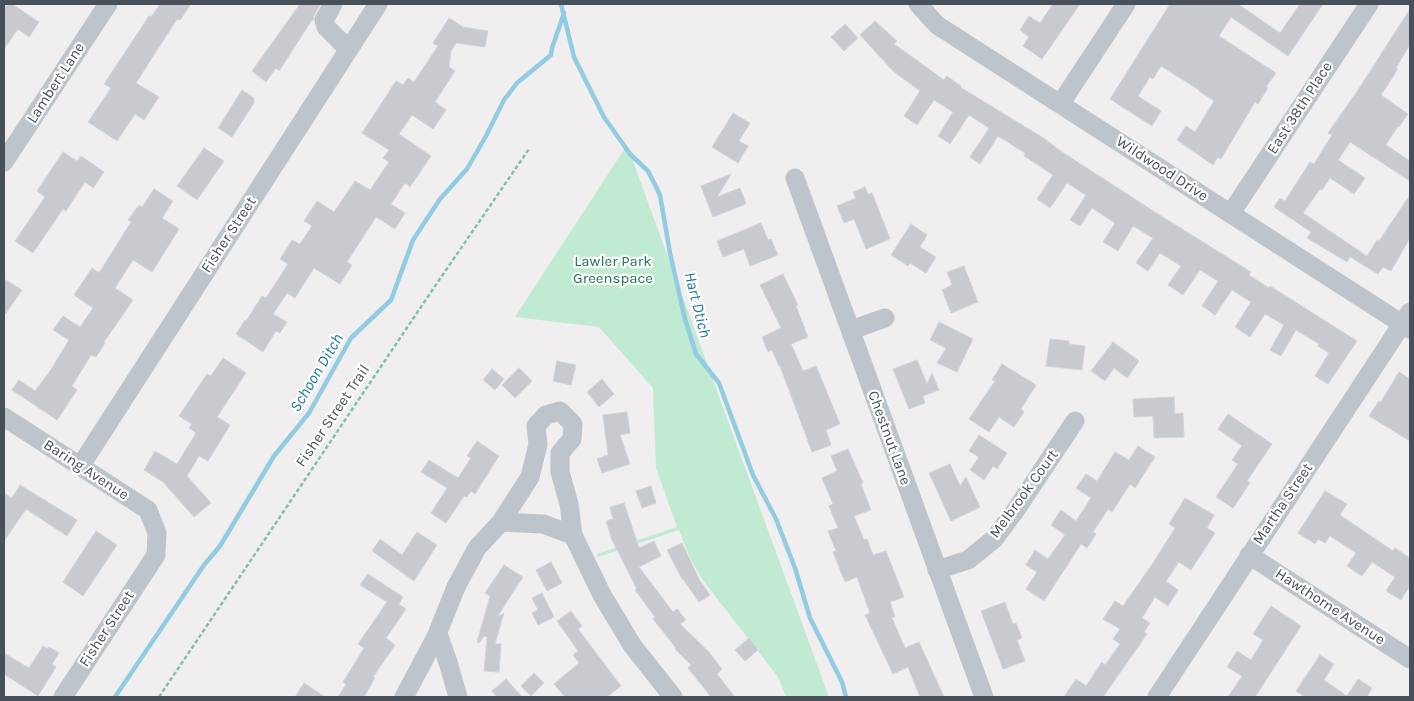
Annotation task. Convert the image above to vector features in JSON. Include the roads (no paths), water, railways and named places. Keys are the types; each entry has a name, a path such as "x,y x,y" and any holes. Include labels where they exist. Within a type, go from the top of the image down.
{"street":[{"name":"Lambert Lane","path":"4,162 108,4"},
{"path":"333,4 324,20 326,27 348,49"},
{"name":"Fisher Street","path":"80,466 378,4"},
{"name":"Wildwood Drive","path":"918,4 938,24 1231,213 1408,322"},
{"path":"1060,103 1126,4"},
{"name":"East 38th Place","path":"1231,213 1368,4"},
{"name":"Chestnut Lane","path":"795,178 984,697"},
{"path":"851,330 885,318"},
{"name":"Martha Street","path":"1157,697 1249,555 1408,322"},
{"path":"404,697 438,634 456,587 477,548 501,522 530,477 538,444 536,426 546,415 560,412 573,424 572,439 560,454 560,472 569,504 574,535 602,595 632,645 673,697"},
{"name":"Baring Avenue","path":"4,417 148,510 157,533"},
{"name":"Melbrook Court","path":"938,570 968,560 994,539 1075,421"},
{"path":"501,522 542,524 574,535"},
{"name":"Fisher Street","path":"63,697 156,555 157,533"},
{"name":"Hawthorne Avenue","path":"1249,555 1410,659"},
{"path":"438,634 458,697"}],"waterway":[{"name":"Hart Dtich","path":"561,4 574,57 604,117 630,154 648,171 660,195 670,253 685,319 696,354 719,383 753,475 776,519 795,568 810,618 842,682 846,697"},
{"name":"Schoon Ditch","path":"115,697 204,565 220,546 274,456 309,413 351,338 391,300 413,240 440,199 467,169 504,100 517,83 551,55 564,13"}],"park label":[{"name":"Lawler Park Greenspace","path":"613,270"}]}
